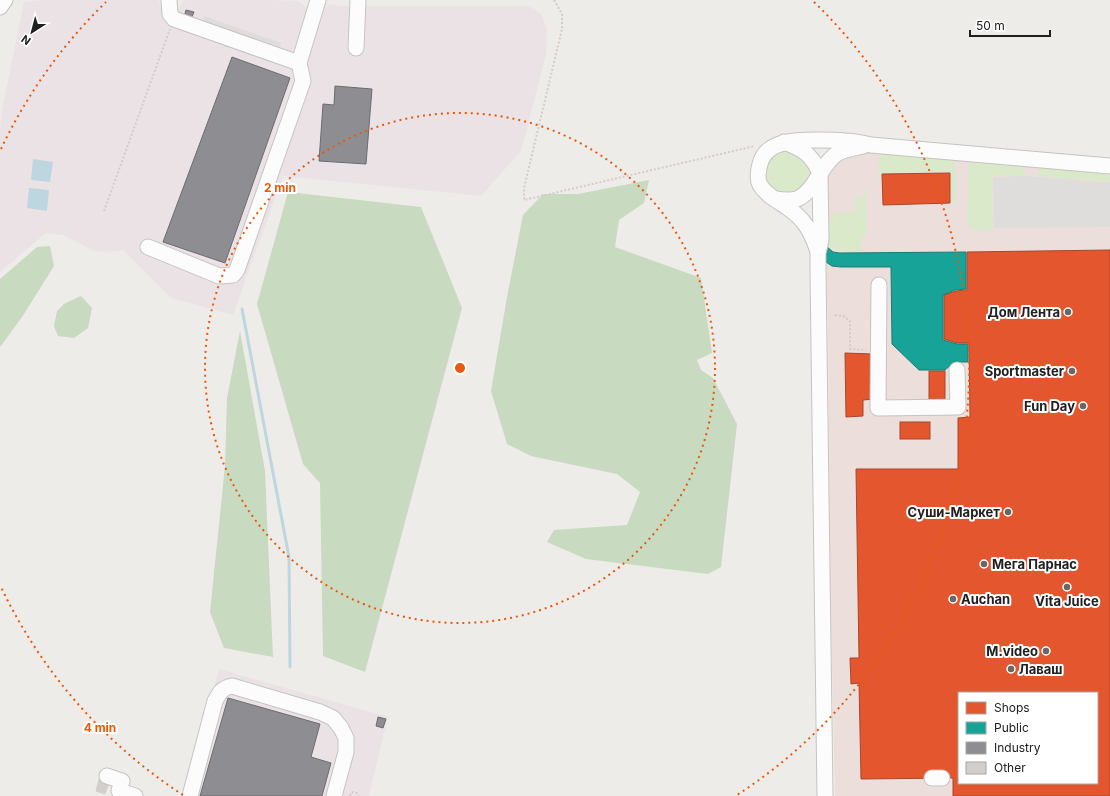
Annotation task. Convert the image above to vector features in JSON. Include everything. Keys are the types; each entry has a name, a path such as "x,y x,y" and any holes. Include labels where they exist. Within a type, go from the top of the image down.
{"street":[{"path":"0,7 5,0"},
{"path":"169,0 170,14 174,19 299,63"},
{"path":"148,247 219,276 233,275 237,270 304,81 299,63 318,0"},
{"path":"356,48 358,0"},
{"path":"818,253 809,229 800,217 766,193 760,183 758,172 760,161 767,152 779,144 796,140 844,141 871,145 1110,166"},
{"path":"779,144 796,147 806,152 820,172 820,240 818,253 825,796"},
{"path":"775,199 787,200 797,198 805,194 820,172 838,153 871,145"},
{"path":"879,285 878,408 958,407 957,370"},
{"path":"190,796 215,701 219,693 225,688 232,686 320,712 333,718 341,728 346,738 346,752 334,796"},
{"path":"107,776 122,781 119,791 135,796"}],"path":[{"path":"554,0 562,14 562,29 524,188 524,200 760,145 779,144"},
{"path":"104,211 174,19"},
{"path":"835,314 843,316 850,321 850,350 878,350"},
{"path":"350,796 353,792 357,793 358,796"}],"shaded area":[{"path":"41,0 159,0 161,8 179,8 185,0 298,1 306,7 322,8 325,4 343,6 528,6 541,14 547,28 546,55 521,151 481,196 283,176 233,315 171,298 123,250 109,252 94,251 63,235 46,233 0,272 0,128 2,110 24,2"},
{"path":"204,16 281,43 278,51 202,24"},
{"name":"Мега Парнас","path":"871,150 1110,170 1110,796 835,796 830,568 828,321 823,226 827,176 835,162 846,155"},
{"path":"1025,176 1110,183 1110,227 994,228 993,177"},
{"path":"219,669 388,717 369,796 184,796"}],"green space":[{"path":"782,149 797,151 811,169 811,177 797,194 775,192 765,180 765,165 769,158"},
{"path":"885,152 950,158 954,162 956,169 956,203 952,203 951,171 882,173 880,175 878,163 880,157"},
{"path":"976,160 1019,164 1024,170 1025,176 992,176 992,230 974,229 969,226 967,222 968,171 969,166"},
{"path":"1045,166 1110,172 1110,182 1038,176 1037,174 1039,170"},
{"path":"649,180 644,203 619,220 615,247 701,278 712,353 697,360 701,370 713,378 737,424 721,567 708,574 586,559 547,542 554,530 627,525 640,492 617,474 531,456 507,444 491,391 523,215 543,194 578,194"},
{"path":"864,190 866,190 867,232 862,238 862,251 838,251 826,242 827,229 833,213 855,212 855,197 864,197"},
{"path":"288,192 421,207 462,308 365,672 323,656 320,483 303,464 257,304"},
{"path":"50,246 54,266 22,317 0,347 0,279 37,247"},
{"path":"81,296 92,308 88,328 74,338 58,336 54,326 57,311 64,304"},
{"path":"240,331 265,471 273,657 224,648 210,612 225,466 227,398"}],"water":[{"path":"33,159 53,162 50,182 31,180"},
{"path":"29,188 49,190 47,211 27,208"}],"building: Shops":[{"path":"950,173 950,203 883,205 882,174"},
{"name":"Мега Парнас","path":"1110,250 1110,796 953,796 953,778 861,779 859,683 851,684 850,658 859,658 856,469 958,469 958,418 970,417 969,343 957,343 944,339 944,295 956,291 967,290 967,252"},
{"path":"845,353 873,354 874,399 863,400 863,416 846,417"},
{"path":"929,371 945,371 945,399 929,399"},
{"path":"900,422 930,422 930,439 900,439"}],"building: Public":[{"path":"826,246 833,252 839,253 966,252 966,289 955,290 943,295 943,340 957,344 968,344 968,362 954,362 945,370 919,370 892,344 891,267 832,266 826,262"}],"building: Industry":[{"path":"186,10 194,12 191,19 184,17"},
{"path":"232,57 290,78 225,263 163,242"},
{"path":"335,86 372,89 366,164 319,161 323,104 334,105"},
{"path":"228,698 320,724 311,757 331,763 322,796 200,796"},
{"path":"378,717 386,719 383,728 376,726"}],"building: Other":[{"path":"99,779 109,782 105,794 96,791"}],"waterway":[{"path":"242,309 289,557 290,667"}],"place":[{"name":"Дом Лента","path":"1068,312"},
{"name":"Sportmaster","path":"1072,371"},
{"name":"Fun Day","path":"1083,406"},
{"name":"Суши-Маркет","path":"1008,512"},
{"name":"Мега Парнас","path":"984,564"},
{"name":"Vita Juice","path":"1067,587"},
{"name":"Auchan","path":"953,599"},
{"name":"M.video","path":"1046,651"},
{"name":"Лаваш","path":"1011,669"}]}
